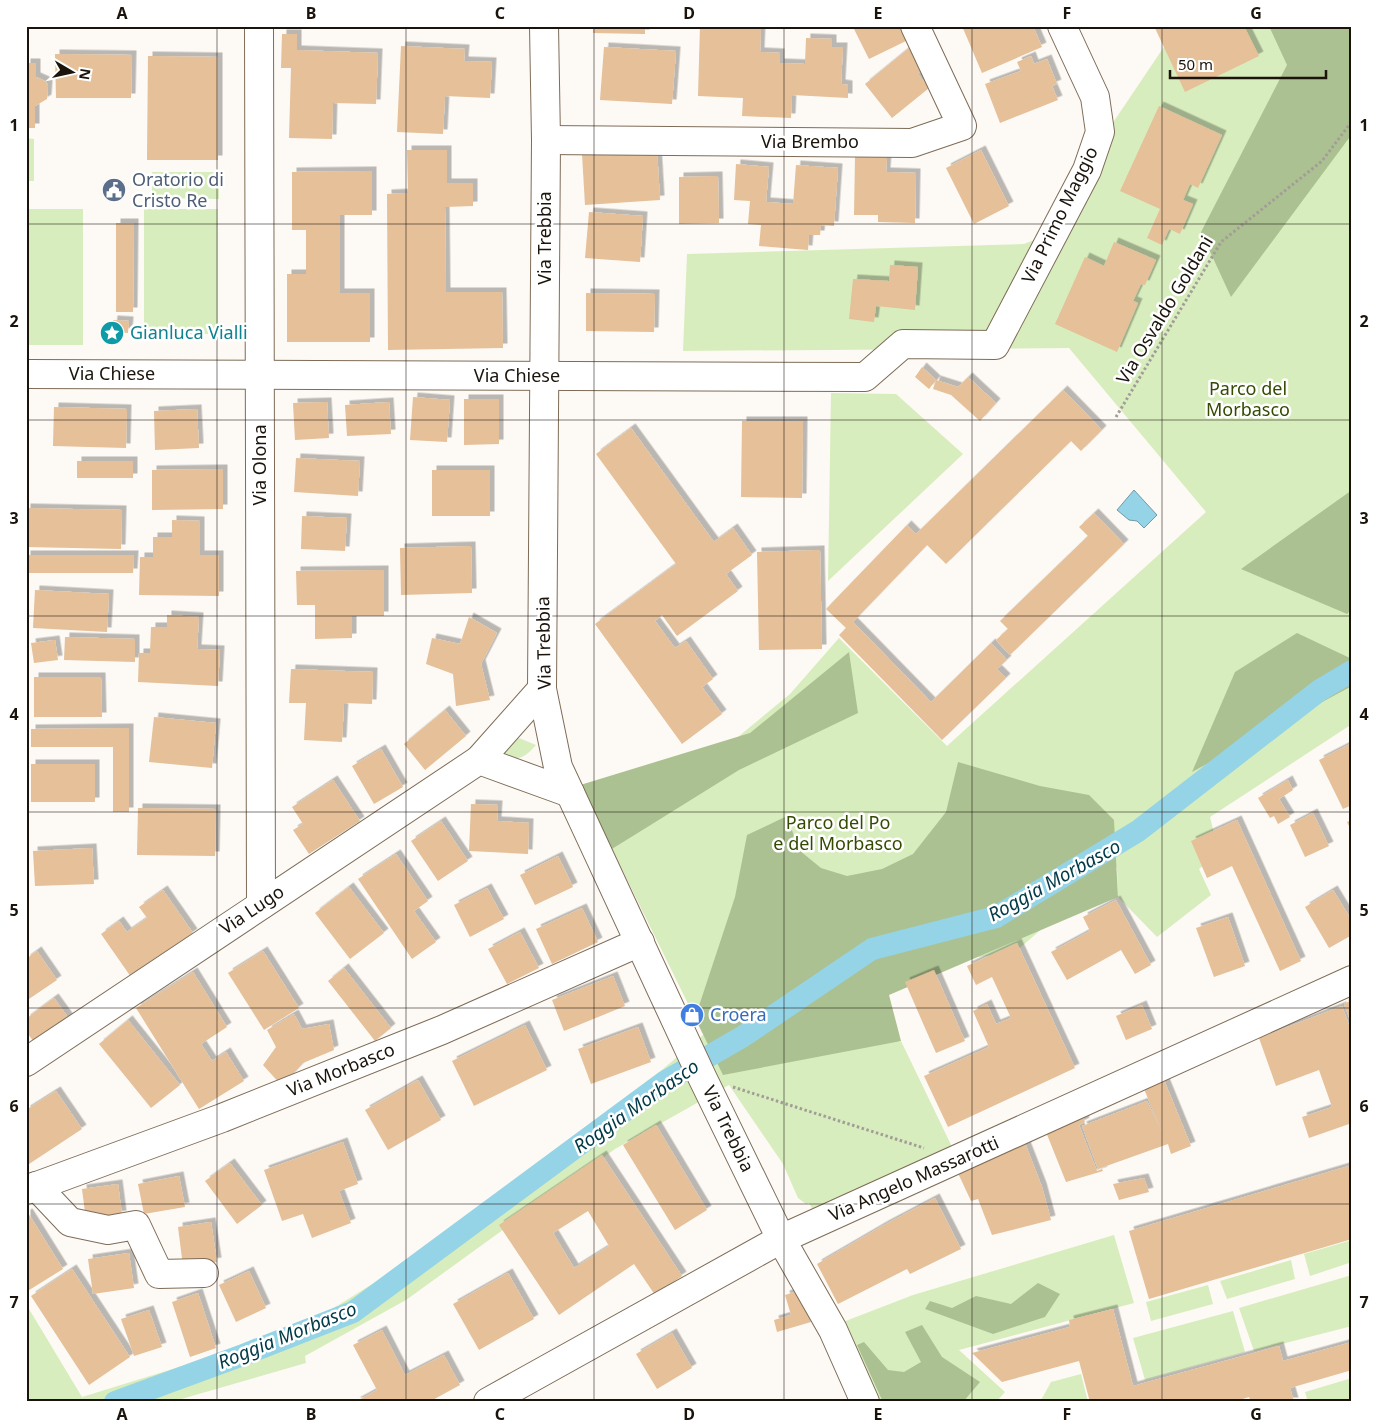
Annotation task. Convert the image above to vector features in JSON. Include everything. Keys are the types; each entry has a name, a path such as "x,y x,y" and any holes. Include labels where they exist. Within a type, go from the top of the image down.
{"street":[{"name":"Via Olona","path":"259,26 261,905"},
{"name":"Via Trebbia","path":"544,26 546,140 542,689 558,767 702,1077 781,1239 834,1330 865,1402"},
{"name":"Via Brembo","path":"546,140 912,143 962,126 915,26"},
{"name":"Via Primo Maggio","path":"995,345 1087,170 1100,132 1095,97 1062,26"},
{"name":"Via Chiese","path":"26,374 865,377 902,344 995,345"},
{"name":"Via Lugo","path":"26,1062 479,760 542,689"},
{"path":"479,760 570,793"},
{"name":"Via Morbasco","path":"204,1273 159,1274 136,1225 108,1230 70,1222 31,1188 222,1118 442,1030 640,942"},
{"name":"Via Angelo Massarotti","path":"488,1402 781,1239 1352,980"}],"path":[{"name":"Via Osvaldo Goldani","path":"1116,417 1221,242 1322,161 1352,121"},
{"path":"702,1077 958,1158"}],"green space":[{"name":"Parco del Po e del Morbasco","path":"1178,26 1352,26 1352,724 1210,817 1219,854 1199,869 1211,895 1157,937 1118,897 1117,867 1104,875 1014,953 868,969 899,1042 901,1041 954,1151 813,1210 809,1203 806,1204 798,1198 783,1164 729,1085 615,1149 406,1300 305,1356 306,1363 171,1402 26,1402 26,1304 82,1397 263,1341 305,1326 377,1281 623,1103 717,1023 704,994 695,1018 612,849 631,837 727,746 790,694 839,638 947,746 1206,512 1069,348 683,351 687,254 1024,244 1034,240"},
{"path":"1269,26 1352,26 1352,134 1231,297 1201,232 1287,65"},
{"path":"26,138 34,139 34,181 26,181"},
{"path":"152,172 219,172 219,199 152,198"},
{"path":"26,209 83,209 83,345 26,345"},
{"path":"144,209 218,209 218,334 144,334"},
{"path":"831,393 896,394 963,454 828,581"},
{"path":"1352,490 1352,609 1347,614 1241,569"},
{"path":"1297,633 1352,659 1352,686 1192,772 1235,672"},
{"path":"849,652 858,713 739,770 612,849 577,786 750,733"},
{"path":"519,738 536,745 523,757 497,756 511,742"},
{"path":"958,762 1040,786 1089,795 1114,820 1118,897 889,995 901,1041 723,1075 695,1018 735,897 747,835 787,816 799,850 821,868 847,876 882,869 913,854 946,812"},
{"path":"1114,1235 1134,1303 959,1350 1005,1392 996,1402 876,1402 843,1322 913,1295"},
{"path":"1352,1240 1352,1262 1310,1276 1304,1254"},
{"path":"1291,1260 1295,1279 1227,1299 1220,1281"},
{"path":"1352,1275 1352,1326 1254,1351 1239,1308"},
{"path":"1038,1283 1060,1294 1045,1317 993,1334 925,1309 930,1301 952,1308 976,1296 1011,1304"},
{"path":"1208,1285 1213,1304 1151,1321 1146,1302"},
{"path":"1233,1311 1245,1352 1145,1380 1133,1338"},
{"path":"922,1325 942,1357 980,1382 963,1402 883,1402 857,1345 864,1342 888,1370 904,1372 921,1362 905,1332"},
{"path":"1081,1374 1088,1402 1040,1402 1051,1382"},
{"path":"1352,1378 1352,1402 1308,1402 1305,1392"}],"water":[{"path":"1134,490 1157,515 1144,528 1137,521 1129,520 1117,510"}],"building":[{"path":"593,26 645,26 645,34 593,33"},
{"path":"700,26 761,28 760,52 780,53 780,63 805,64 806,38 832,39 832,47 843,47 841,84 848,85 848,98 792,95 791,118 742,116 743,98 698,96"},
{"path":"899,26 906,41 869,59 853,27"},
{"path":"962,26 1033,26 1042,47 982,73"},
{"path":"1154,26 1244,26 1259,56 1185,92"},
{"path":"282,34 297,34 297,50 378,53 376,104 333,103 332,139 289,138 291,68 281,68"},
{"path":"401,46 465,49 464,61 492,62 490,98 445,96 443,134 397,132"},
{"path":"604,47 676,51 672,104 600,100"},
{"path":"909,48 925,68 918,74 929,88 892,118 865,84"},
{"path":"55,54 132,55 131,98 56,98"},
{"path":"148,56 218,57 218,160 147,160"},
{"path":"1031,56 1034,64 1047,59 1057,84 1052,86 1058,100 1000,123 985,84 1021,71 1017,62"},
{"path":"26,63 36,63 36,77 45,81 48,85 47,99 35,106 35,128 26,128"},
{"path":"1159,106 1222,135 1198,188 1190,184 1183,200 1193,204 1180,234 1169,229 1162,245 1147,238 1160,209 1120,191"},
{"path":"657,149 660,200 585,205 582,154"},
{"path":"407,150 447,150 447,183 473,183 473,206 445,207 446,292 502,292 503,348 388,350 387,194 408,193"},
{"path":"981,150 1009,206 974,224 946,168"},
{"path":"855,157 887,158 886,172 916,173 915,223 878,222 878,215 854,215"},
{"path":"736,164 769,167 766,202 793,204 796,165 838,168 834,226 821,225 820,235 809,235 808,250 759,246 761,225 748,224 750,201 734,200"},
{"path":"372,171 372,215 340,215 340,293 370,293 370,342 287,342 287,274 306,274 306,230 292,230 292,172"},
{"path":"718,176 719,223 679,224 679,177"},
{"path":"589,212 643,216 640,262 585,258"},
{"path":"116,223 134,223 133,312 116,312"},
{"path":"1114,242 1156,260 1145,285 1141,284 1133,301 1138,303 1117,352 1055,324 1085,257 1104,266"},
{"path":"890,265 918,267 915,310 876,306 874,322 849,319 853,279 889,281"},
{"path":"586,293 655,294 654,332 586,331"},
{"path":"113,320 129,321 128,333 112,332"},
{"path":"922,367 936,380 929,389 915,377"},
{"path":"968,377 996,403 980,421 951,395 933,389 936,380 958,387"},
{"path":"1063,390 1102,430 1081,451 1071,441 946,564 927,545 853,622 931,702 991,643 1007,660 997,669 1006,678 942,740 839,635 846,628 826,609 907,525 916,534"},
{"path":"413,397 450,400 447,442 410,440"},
{"path":"464,399 499,399 499,444 464,445"},
{"path":"327,402 329,438 295,440 293,403"},
{"path":"389,402 391,434 347,436 345,405"},
{"path":"54,407 127,409 126,448 53,446"},
{"path":"197,409 199,448 155,450 154,411"},
{"path":"742,421 803,421 802,498 741,497"},
{"path":"631,428 714,542 733,528 752,555 726,574 738,591 677,636 662,615 655,621 675,648 686,641 713,679 702,687 722,714 682,744 595,624 676,564 596,454"},
{"path":"296,458 360,461 358,496 294,492"},
{"path":"77,461 133,461 133,478 77,478"},
{"path":"223,469 223,509 152,510 152,470"},
{"path":"432,470 490,470 490,516 432,516"},
{"path":"26,508 122,510 121,549 26,547"},
{"path":"1094,513 1124,544 1010,655 996,640 1008,629 1000,621 1088,536 1079,527"},
{"path":"302,516 347,518 345,551 301,549"},
{"path":"172,520 200,521 200,555 219,555 219,596 139,595 140,557 153,557 153,537 172,537"},
{"path":"471,546 472,593 401,595 400,548"},
{"path":"820,550 822,649 759,650 757,552"},
{"path":"26,555 134,555 133,573 26,573"},
{"path":"384,570 384,616 352,616 352,638 315,639 315,605 297,605 296,571"},
{"path":"35,590 109,594 107,632 33,628"},
{"path":"167,615 199,617 197,649 220,650 218,686 138,682 139,653 150,653 151,627 167,627"},
{"path":"469,617 497,633 481,664 490,700 456,706 453,674 426,664 432,638 460,644"},
{"path":"65,637 135,639 135,662 64,660"},
{"path":"55,640 58,660 34,663 31,643"},
{"path":"291,669 373,672 372,704 344,703 342,742 304,740 306,703 289,703"},
{"path":"34,677 101,677 102,717 34,717"},
{"path":"445,710 466,736 425,770 404,744"},
{"path":"154,717 216,723 212,768 149,762"},
{"path":"129,728 129,812 113,812 113,747 31,747 31,729"},
{"path":"1352,743 1352,805 1343,809 1319,760"},
{"path":"381,749 403,787 374,804 352,766"},
{"path":"31,764 95,764 95,802 31,802"},
{"path":"333,780 360,821 309,854 293,830 303,824 292,807"},
{"path":"1288,780 1293,790 1279,799 1290,817 1278,824 1274,816 1270,818 1258,798"},
{"path":"471,804 498,805 497,821 529,823 528,854 469,851"},
{"path":"138,808 216,809 215,856 137,855"},
{"path":"1313,813 1329,846 1305,857 1290,825"},
{"path":"1237,820 1301,961 1280,971 1232,866 1207,878 1191,841"},
{"path":"1352,820 1352,832 1347,822"},
{"path":"441,821 468,861 438,881 411,841"},
{"path":"92,848 94,884 35,886 33,851"},
{"path":"396,854 428,901 414,911 436,942 412,959 358,879"},
{"path":"558,856 573,887 535,905 520,875"},
{"path":"349,887 384,933 350,959 315,913"},
{"path":"487,888 504,919 470,937 454,905"},
{"path":"163,890 193,933 131,977 101,934 119,921 127,932 147,918 139,907"},
{"path":"1333,890 1352,921 1352,935 1329,948 1305,907"},
{"path":"1116,900 1151,965 1135,974 1121,950 1067,980 1051,952 1090,931 1083,917"},
{"path":"582,908 598,942 552,964 536,929"},
{"path":"1228,917 1245,966 1214,977 1196,928"},
{"path":"520,932 539,968 507,984 488,949"},
{"path":"1017,943 1075,1068 948,1127 924,1076 989,1047 973,1011 987,1004 996,1024 1011,1018 992,977 976,985 967,966"},
{"path":"37,951 57,980 26,1001 26,959"},
{"path":"263,951 299,1008 264,1030 228,973"},
{"path":"344,968 391,1028 375,1041 328,981"},
{"path":"934,970 965,1041 936,1053 905,982"},
{"path":"193,972 227,1027 201,1044 212,1061 226,1052 244,1081 199,1109 136,1008"},
{"path":"613,976 625,1006 564,1031 552,1000"},
{"path":"54,998 72,1023 38,1048 26,1031 26,1019"},
{"path":"1352,1000 1352,1025 1344,1004"},
{"path":"1142,1005 1152,1029 1126,1040 1116,1016"},
{"path":"1342,1006 1352,1033 1352,1123 1309,1138 1302,1117 1332,1107 1319,1070 1276,1086 1259,1038"},
{"path":"294,1014 302,1029 329,1024 334,1050 303,1063 282,1086 263,1065 276,1047 267,1030"},
{"path":"128,1020 180,1085 151,1108 99,1044"},
{"path":"525,1025 547,1070 474,1106 452,1061"},
{"path":"638,1027 651,1062 591,1084 578,1049"},
{"path":"418,1080 441,1120 388,1150 365,1110"},
{"path":"1164,1080 1191,1146 1171,1154 1168,1144 1098,1169 1082,1126 1147,1101 1162,1132 1144,1089"},
{"path":"56,1091 82,1129 26,1166 26,1110"},
{"path":"1081,1113 1085,1122 1079,1125 1097,1171 1102,1169 1103,1171 1066,1182 1044,1127"},
{"path":"656,1125 707,1210 675,1230 623,1145"},
{"path":"1023,1138 1042,1187 1051,1220 992,1235 978,1199 971,1201 957,1171"},
{"path":"343,1142 358,1184 339,1191 351,1223 312,1238 303,1214 282,1221 264,1170"},
{"path":"602,1155 682,1276 655,1295 634,1264 559,1315 499,1225","holes":["588,1211 609,1246 574,1268 553,1233"]},
{"path":"230,1163 262,1205 237,1224 205,1181"},
{"path":"1352,1165 1352,1239 1149,1299 1129,1231"},
{"path":"179,1176 185,1207 144,1214 138,1184"},
{"path":"1144,1178 1149,1192 1119,1200 1113,1184"},
{"path":"118,1184 122,1215 86,1220 82,1189"},
{"path":"935,1198 961,1249 910,1274 907,1269 838,1304 817,1264"},
{"path":"28,1213 63,1269 26,1292 26,1214"},
{"path":"211,1222 217,1262 183,1266 178,1227"},
{"path":"129,1253 134,1288 93,1294 88,1259"},
{"path":"72,1269 130,1357 89,1385 31,1296"},
{"path":"249,1271 266,1308 236,1322 219,1285"},
{"path":"508,1273 534,1319 479,1350 453,1304"},
{"path":"801,1290 811,1322 777,1332 774,1320 791,1315 785,1295"},
{"path":"198,1293 216,1348 190,1357 172,1302"},
{"path":"1113,1309 1133,1386 1279,1346 1283,1361 1352,1342 1352,1370 1290,1388 1294,1402 1251,1402 1249,1397 1233,1402 1090,1402 1079,1361 1002,1382 972,1353 1070,1327 1069,1320"},
{"path":"149,1310 162,1347 134,1356 121,1319"},
{"path":"382,1330 405,1375 444,1355 460,1385 429,1402 355,1402 377,1390 353,1345"},
{"path":"672,1333 692,1368 657,1389 636,1354"}],"waterway":[{"name":"Roggia Morbasco","path":"115,1402 353,1312 664,1082 742,1037 872,949 996,917 1138,831 1320,690 1352,671"}],"place":[{"name":"Oratorio di Cristo Re","path":"114,190"},
{"name":"Gianluca Vialli","path":"112,333"},
{"name":"Croera","path":"692,1015"}],"park label":[{"name":"Parco del Morbasco","path":"1248,399"}]}
